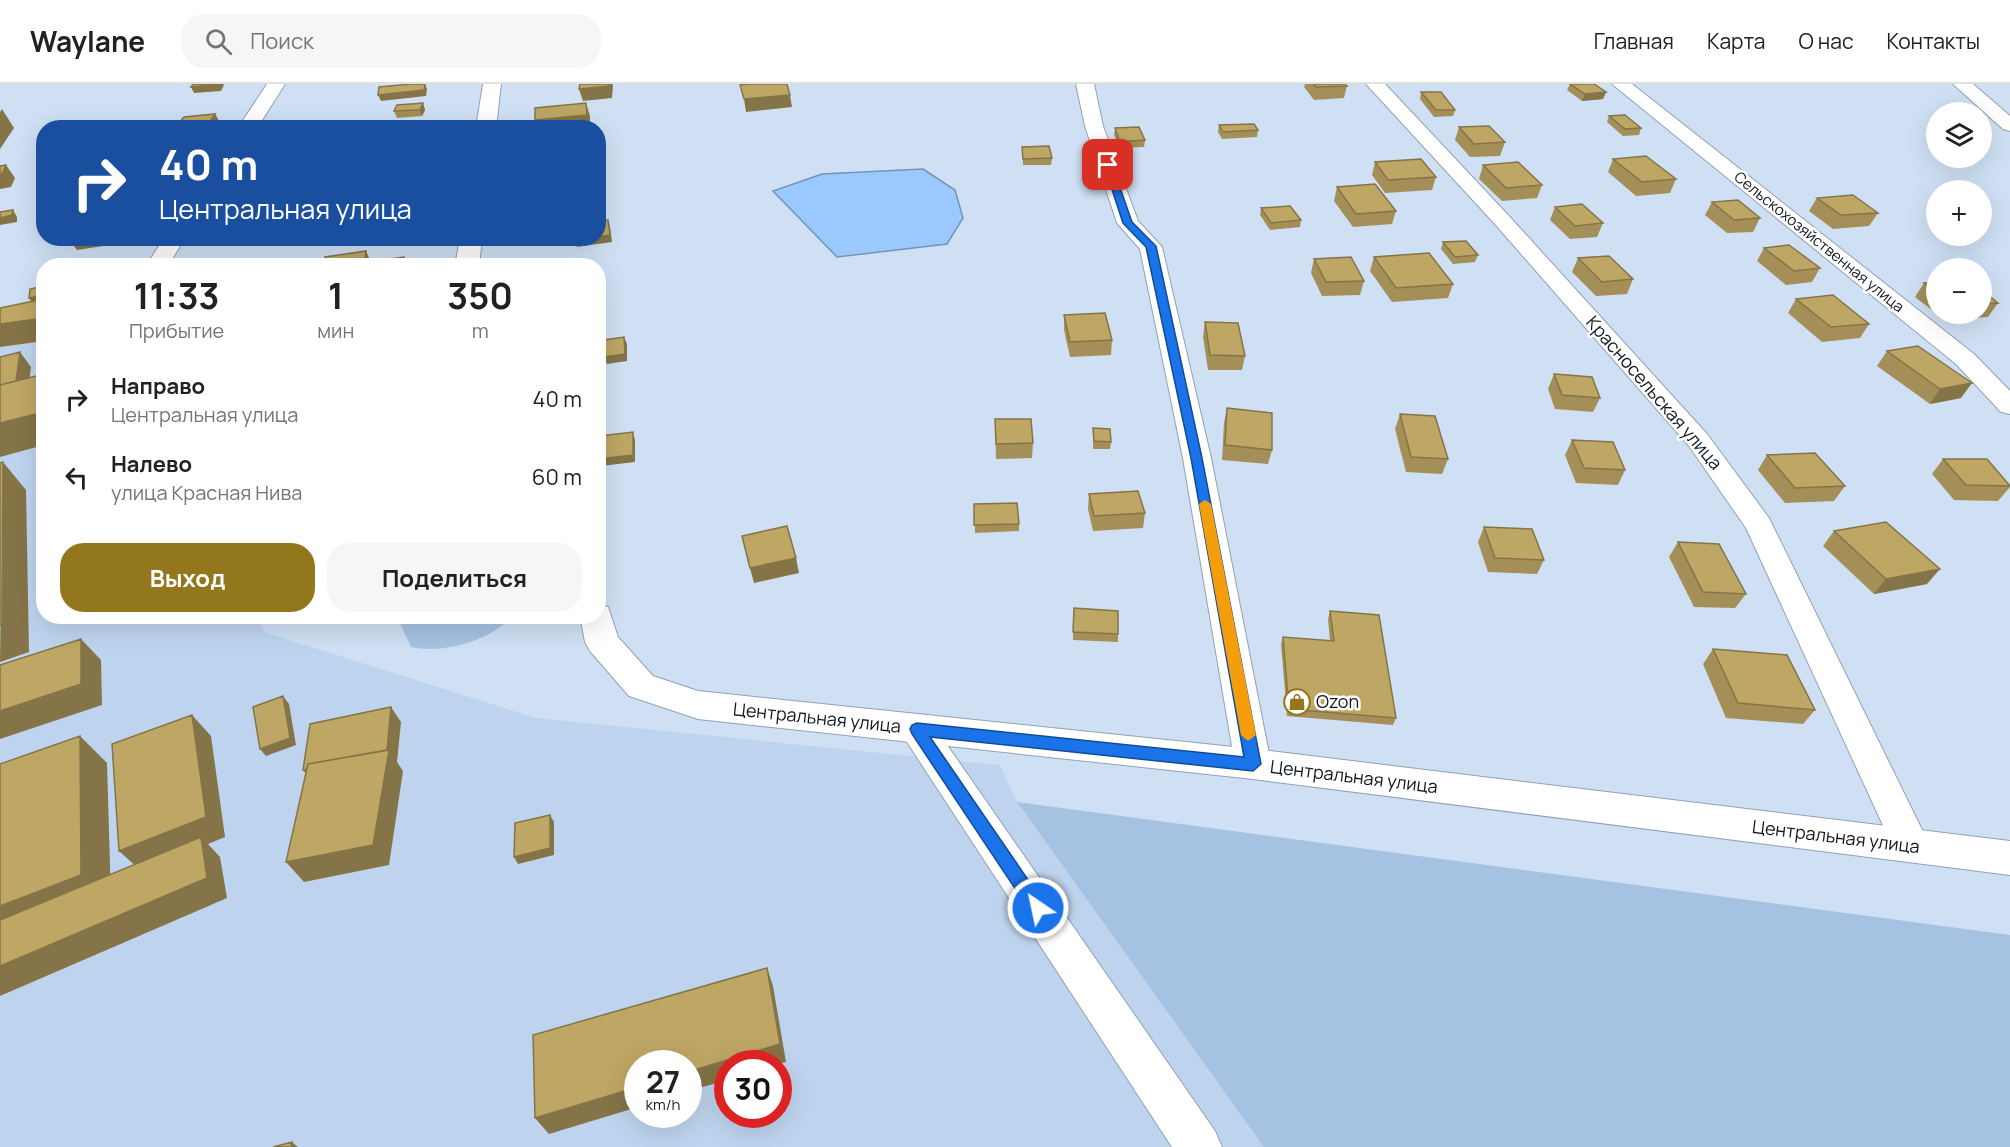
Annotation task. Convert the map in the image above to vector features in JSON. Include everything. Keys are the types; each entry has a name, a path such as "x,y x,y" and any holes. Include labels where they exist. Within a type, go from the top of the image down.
{"street":[{"path":"252,120 276,84"},
{"path":"487,120 492,84"},
{"path":"1085,84 1094,126 1128,223 1151,246 1197,458 1253,764"},
{"name":"Красносельская улица","path":"1375,84 1501,219 1698,440 1760,525 1911,846"},
{"name":"Сельскохозяйственная улица","path":"1622,84 1965,359 2010,406"},
{"path":"1962,84 2010,125"},
{"name":"Центральная улица","path":"598,624 602,642 640,686 698,705 1253,764 2010,858"},
{"path":"917,729 1199,1147"}],"shaded area":[{"path":"923,169 955,190 963,218 947,244 837,257 773,191 822,174"},
{"path":"36,327 36,624 260,624 267,633 536,718 1000,765 1017,802 1264,1147 0,1147 0,333"},
{"path":"400,624 503,624 491,633 465,644 436,649 411,647"},
{"path":"1017,802 2010,935 2010,1147 1264,1147"}],"building":[{"path":"193,84 218,84 191,87"},
{"path":"425,84 424,90 378,95 379,87"},
{"path":"580,84 609,84 609,86 579,89"},
{"path":"787,84 790,95 744,99 740,85"},
{"path":"1314,84 1345,84 1347,86 1316,87"},
{"path":"1570,84 1594,84 1606,92 1585,94"},
{"path":"1421,92 1441,92 1455,110 1436,110"},
{"path":"423,103 420,110 394,111 397,105"},
{"path":"586,103 587,115 535,120 535,108"},
{"path":"215,114 211,120 181,120 184,117"},
{"path":"1625,115 1641,128 1625,129 1609,116"},
{"path":"1254,124 1258,130 1223,132 1219,125"},
{"path":"1489,126 1505,142 1474,144 1459,127"},
{"path":"1139,127 1145,140 1120,142 1115,128"},
{"path":"1049,146 1052,158 1023,159 1022,147"},
{"path":"1646,156 1676,179 1642,182 1613,159"},
{"path":"1421,159 1436,177 1388,180 1375,162"},
{"path":"1518,162 1542,185 1506,188 1483,165"},
{"path":"6,165 2,174 0,174 0,166"},
{"path":"1375,184 1396,211 1356,214 1337,187"},
{"path":"1853,195 1878,213 1841,215 1817,198"},
{"path":"1738,200 1760,218 1734,220 1712,202"},
{"path":"1582,204 1603,223 1575,226 1555,207"},
{"path":"1290,206 1301,220 1271,223 1261,208"},
{"path":"13,210 12,215 0,218 0,212"},
{"path":"606,220 608,220 610,235 606,236"},
{"path":"1466,241 1478,255 1455,257 1443,242"},
{"path":"1789,245 1820,268 1794,271 1764,248"},
{"path":"366,251 365,258 325,257"},
{"path":"1429,253 1453,284 1396,288 1374,257"},
{"path":"1609,256 1633,279 1602,282 1578,258"},
{"path":"1351,257 1364,281 1326,282 1314,259"},
{"path":"36,288 36,297 29,298 30,289"},
{"path":"1833,295 1869,324 1831,327 1796,299"},
{"path":"36,301 36,319 0,324 0,308"},
{"path":"1105,313 1112,340 1070,342 1064,315"},
{"path":"1205,322 1238,323 1245,356 1210,355"},
{"path":"624,337 625,354 606,357 606,340"},
{"path":"1918,346 1972,383 1940,389 1887,351"},
{"path":"20,352 16,381 0,385 0,357"},
{"path":"1554,374 1592,377 1600,398 1562,395"},
{"path":"36,376 36,414 0,423 0,385"},
{"path":"1227,408 1272,413 1272,450 1225,445"},
{"path":"1400,414 1435,416 1448,459 1411,457"},
{"path":"995,419 1031,419 1033,443 996,444"},
{"path":"1093,428 1110,429 1111,442 1094,441"},
{"path":"633,432 633,455 606,458 606,435"},
{"path":"1572,440 1613,442 1625,470 1584,468"},
{"path":"1815,453 1845,486 1795,488 1767,455"},
{"path":"1943,459 1987,459 2010,486 1966,485"},
{"path":"3,462 2,624 0,625 0,463"},
{"path":"1138,491 1145,513 1094,516 1089,494"},
{"path":"1017,503 1019,524 974,525 974,504"},
{"path":"1886,522 1940,569 1886,579 1834,531"},
{"path":"787,526 796,558 750,568 742,536"},
{"path":"1484,527 1532,529 1544,560 1495,558"},
{"path":"1678,542 1719,544 1746,594 1703,592"},
{"path":"1074,608 1118,611 1118,634 1073,632"},
{"path":"1330,611 1379,615 1396,718 1289,709 1283,637 1334,641"},
{"path":"81,639 81,684 0,711 0,665"},
{"path":"1713,649 1787,655 1815,710 1738,703"},
{"path":"283,696 290,738 260,749 253,707"},
{"path":"391,707 387,750 308,764 307,769 303,770 310,724"},
{"path":"192,715 206,817 119,851 112,744"},
{"path":"80,736 81,875 0,906 0,764"},
{"path":"389,750 373,845 286,862 308,764"},
{"path":"550,815 550,848 514,857 515,823"},
{"path":"201,837 207,878 0,966 0,920"},
{"path":"767,968 780,1044 760,1050 714,1050 714,1064 702,1068 702,1050 624,1050 624,1091 535,1118 533,1035"},
{"path":"292,1142 291,1147 273,1147"}],"slow traffic":[{"path":"1205,504 1248,735"}],"place":[{"name":"Ozon","path":"1297,702"}],"route":[{"path":"1038,908 917,729 1253,764 1197,458 1151,246 1128,223 1108,165"}]}
